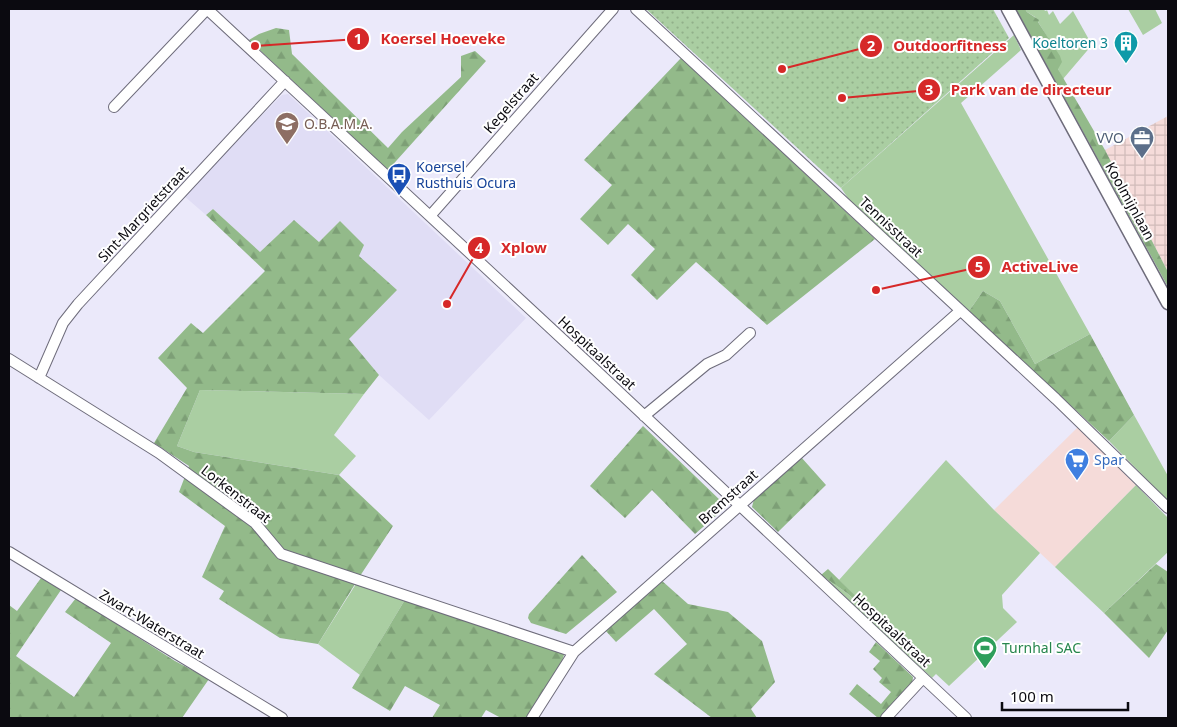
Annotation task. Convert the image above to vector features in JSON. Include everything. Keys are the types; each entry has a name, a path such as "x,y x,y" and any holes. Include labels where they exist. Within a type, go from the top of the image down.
{"main road":[{"name":"Koolmijnlaan","path":"1008,9 1168,303"}],"street":[{"name":"Hospitaalstraat","path":"114,108 207,9 966,718"},
{"name":"Kegelstraat","path":"430,216 613,9"},
{"name":"Tennisstraat","path":"636,9 1056,399 1168,508"},
{"name":"Sint-Margrietstraat","path":"39,378 63,322 285,81"},
{"name":"Bremstraat","path":"532,718 574,652 960,311"},
{"path":"644,416 708,364 726,355 750,334"},
{"name":"Lorkenstraat","path":"9,359 159,453 247,517 267,535 281,554 574,652"},
{"name":"Zwart-Waterstraat","path":"9,552 282,718"},
{"path":"886,718 923,678"}],"shaded area":[{"path":"288,94 526,318 429,420 379,375 349,339 359,255 363,245 340,221 319,242 294,220 260,252 213,209 206,215 183,195 282,95"},
{"path":"1168,116 1168,272 1105,150"},
{"path":"1078,427 1136,485 1055,567 994,510"}],"green space":[{"path":"646,9 993,9 1009,38 841,188"},
{"path":"1016,9 1025,9 1039,20 1038,22 1060,56 1062,62 1058,69 1105,150 1168,272 1168,287"},
{"path":"1025,9 1045,9 1049,15 1053,11 1060,24 1073,11 1092,45 1063,79 1048,38 1035,17"},
{"path":"1128,9 1155,9 1162,23 1143,35"},
{"path":"276,28 289,30 292,54 388,148 402,132 461,77 461,56 475,51 486,61 388,170 249,40"},
{"path":"1014,35 1021,50 961,103 1090,334 1035,364 1000,301 983,291 969,311 850,201 841,188"},
{"path":"681,58 875,239 767,325 696,262 657,300 631,275 655,249 628,224 608,245 580,219 612,185 584,160"},
{"path":"213,209 260,252 294,220 319,242 340,221 364,245 359,256 397,290 349,339 379,375 364,394 200,390 177,446 194,452 339,475 393,526 318,644 280,638 219,599 224,591 202,577 225,526 179,492 189,466 154,443 187,388 158,358 191,323 203,333 265,271 206,215"},
{"path":"983,291 1000,301 1035,364 1090,334 1134,415 1109,441 969,311"},
{"path":"200,390 364,394 334,435 356,456 339,475 194,452 177,446"},
{"path":"1134,415 1168,476 1168,501 1109,441"},
{"path":"643,426 722,502 725,508 695,534 652,490 625,518 590,486"},
{"path":"801,457 826,485 778,532 752,507 754,499"},
{"path":"946,460 994,510 1040,553 1002,595 1003,608 1017,622 949,686 936,674 932,678 821,575 847,593 904,646 906,645 839,580"},
{"path":"1136,485 1168,518 1168,552 1104,613 1055,567"},
{"path":"582,555 617,592 566,634 531,623 528,618 529,614"},
{"path":"1156,564 1168,572 1168,630 1149,658 1104,613"},
{"path":"828,569 906,645 904,646 847,593 821,575"},
{"path":"41,578 61,590 16,656 74,697 111,643 65,612 76,598 175,661 209,679 182,718 9,718 9,605 17,611"},
{"path":"661,580 688,604 728,612 762,641 775,682 751,709 757,718 712,718 654,674 687,644 654,609 616,642 604,629"},
{"path":"356,584 406,598 360,675 318,644"},
{"path":"406,598 565,652 562,661 526,718 501,718 486,710 481,718 432,718 440,705 405,686 390,711 352,688"},
{"path":"876,642 913,677 912,684 881,718 878,718 849,694 857,684 881,704 891,692 879,682 882,678 873,669 880,661 869,652"}],"place":[{"name":"Koersel Hoeveke","path":"255,46"},
{"name":"Koeltoren 3","path":"1126,64"},
{"name":"Outdoorfitness","path":"782,69"},
{"name":"Park van de directeur","path":"842,98"},
{"name":"O.B.A.M.A.","path":"287,145"},
{"name":"VVO","path":"1142,159"},
{"name":"Koersel Rusthuis Ocura","path":"399,196"},
{"name":"ActiveLive","path":"876,290"},
{"name":"Xplow","path":"447,304"},
{"name":"Spar","path":"1077,481"},
{"name":"Turnhal SAC","path":"985,669"}]}
